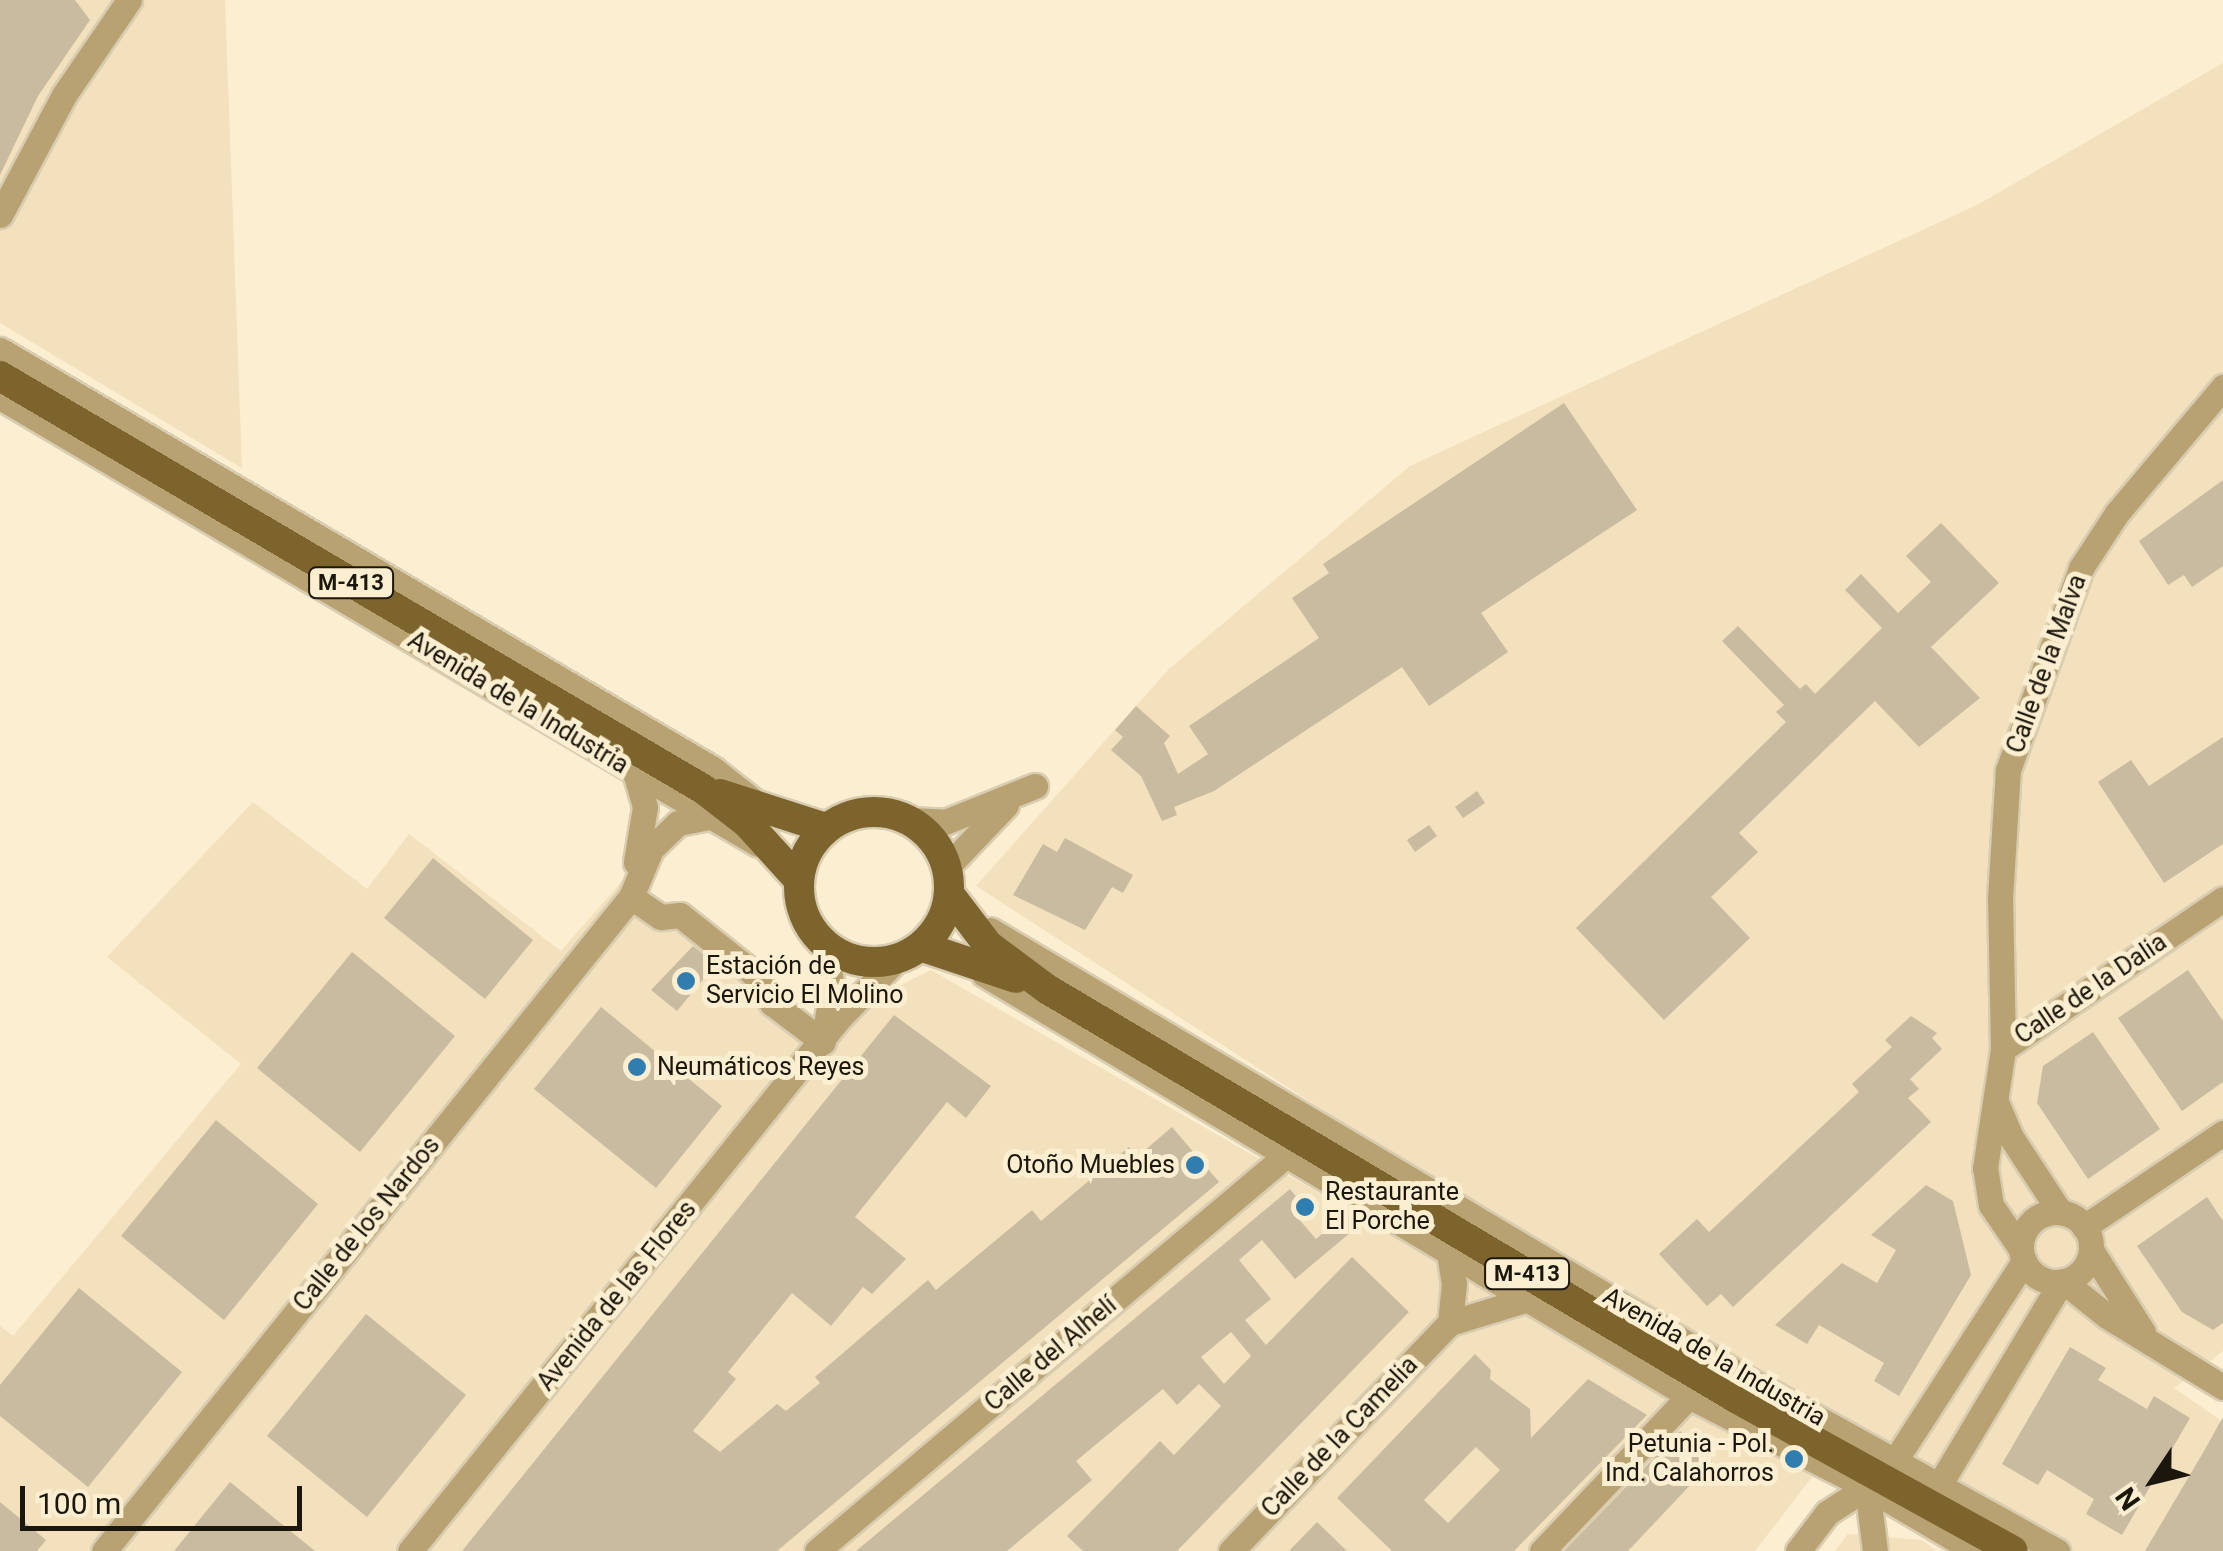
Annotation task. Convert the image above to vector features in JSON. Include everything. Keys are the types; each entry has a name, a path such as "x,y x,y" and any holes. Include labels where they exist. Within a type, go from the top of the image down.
{"main road":[{"name":"Avenida de la Industria","path":"0,376 706,803 778,856 798,879"},
{"name":"Avenida de la Industria","path":"706,803 756,803 826,828"},
{"path":"798,879 807,851 826,828 852,814 882,811 911,820"},
{"name":"M-413","path":"911,820 934,839 953,891"},
{"name":"M-413","path":"798,879 801,909 825,944 867,963 909,953"},
{"name":"Avenida de la Industria","path":"953,891 988,945 1047,989 1736,1398 2013,1551"},
{"path":"909,953 942,924 953,891"},
{"name":"Avenida de la Industria","path":"909,953 964,960 1047,989"}],"street":[{"path":"0,215 115,5"},
{"name":"Avenida de la Industria","path":"0,350 714,769 756,803"},
{"name":"Calle de la Malva","path":"2003,1049 2000,899 2008,770 2081,568 2117,512 2223,387"},
{"name":"Avenida de la Industria","path":"0,397 635,772 706,803"},
{"name":"Calle de los Nardos","path":"631,896 645,807 635,772"},
{"path":"911,820 945,822 1035,786 987,818 953,891"},
{"name":"Calle de los Nardos","path":"104,1551 631,896 662,836 706,803"},
{"name":"Avenida de la Industria","path":"953,891 1745,1378 1941,1482 2057,1551"},
{"path":"631,896 661,917 680,915 753,973 772,1003 823,1042"},
{"name":"Calle de la Dalia","path":"2022,1255 1991,1206 1985,1168 2003,1049 2223,899"},
{"name":"Avenida de las Flores","path":"823,1042 832,988 825,944"},
{"name":"Avenida de las Flores","path":"410,1551 823,1042 909,953"},
{"name":"Avenida de la Industria","path":"964,960 1284,1157 1690,1396 1867,1486 1974,1551"},
{"path":"1996,1102 2011,1137 2060,1212 2088,1238 2152,1344"},
{"path":"1941,1482 2062,1281 2086,1265 2088,1238 2223,1133"},
{"name":"Calle del Alhelí","path":"817,1551 1284,1157"},
{"path":"1896,1458 2022,1255 2029,1224 2060,1212"},
{"path":"1449,1253 1454,1282 1450,1323"},
{"path":"2022,1255 2045,1280 2062,1281 2152,1344 2221,1383"},
{"name":"Calle de la Camelia","path":"1231,1551 1450,1323 1528,1299"},
{"path":"1542,1551 1690,1396"},
{"path":"1798,1551 1827,1514 1867,1486 1875,1551"}],"shaded area":[{"path":"0,0 225,0 242,468 0,323"},
{"path":"2223,63 2223,1351 2174,1388 2223,1422 2223,1551 2053,1551 1531,1244 976,886 1169,669 1410,466 1979,204"},
{"path":"253,802 367,889 409,834 561,951 623,880 829,1048 857,1007 931,970 1812,1477 1755,1551 0,1551 0,1326 13,1336 241,1064 107,957"},
{"path":"1848,1534 1921,1540 1937,1551 1835,1551"}],"building":[{"path":"0,0 75,0 90,20 38,96 0,175"},
{"path":"1564,403 1637,510 1481,613 1508,652 1429,706 1402,667 1214,791 1174,807 1177,815 1162,821 1141,776 1111,750 1123,737 1115,730 1136,706 1170,736 1164,743 1178,774 1208,754 1189,726 1319,638 1292,598 1329,573 1323,564"},
{"path":"2223,480 2223,566 2192,587 2184,575 2168,585 2139,541"},
{"path":"1941,523 1999,583 1931,647 1980,698 1919,747 1875,701 1739,833 1758,852 1711,897 1750,938 1664,1020 1576,928 1786,722 1776,712 1784,705 1722,641 1738,626 1800,689 1806,684 1815,694 1882,628 1845,590 1861,574 1898,613 1931,582 1906,556"},
{"path":"2223,737 2223,844 2164,883 2098,782 2131,760 2149,786"},
{"path":"1477,791 1485,803 1463,818 1455,807"},
{"path":"1429,825 1437,836 1415,852 1407,840"},
{"path":"1065,838 1133,875 1123,893 1112,887 1085,930 1013,895 1043,844 1057,852"},
{"path":"433,858 533,940 485,999 384,918"},
{"path":"693,946 716,964 677,1011 651,990"},
{"path":"352,952 455,1036 360,1152 257,1068"},
{"path":"2188,970 2223,1021 2223,1082 2182,1111 2118,1018"},
{"path":"601,1007 722,1106 656,1188 534,1089"},
{"path":"894,1015 991,1086 966,1118 947,1102 855,1217 906,1259 872,1294 863,1287 831,1326 792,1293 728,1372 736,1379 693,1431 720,1452 777,1404 786,1411 820,1383 815,1377 928,1280 936,1290 1032,1210 1041,1221 1129,1147 1137,1157 1172,1127 1219,1182 777,1551 462,1551"},
{"path":"1911,1016 1937,1033 1932,1038 1942,1049 1910,1079 1919,1089 1908,1098 1931,1122 1733,1307 1721,1294 1707,1306 1659,1254 1697,1219 1709,1232 1859,1092 1852,1084 1892,1047 1885,1040"},
{"path":"2093,1032 2160,1129 2088,1179 2037,1103 2043,1066"},
{"path":"216,1120 318,1204 224,1320 121,1236"},
{"path":"1926,1185 1953,1201 1971,1275 1899,1396 1874,1381 1884,1363 1819,1325 1807,1344 1775,1325 1842,1263 1877,1283 1896,1250 1871,1235"},
{"path":"1290,1189 1306,1209 1297,1217 1316,1239 1348,1212 1363,1222 1295,1279 1262,1240 1239,1260 1271,1299 1245,1320 1266,1345 1352,1257 1409,1312 1177,1551 1083,1551 1067,1536 1160,1441 1174,1455 1221,1406 1199,1384 1177,1405 1163,1389 1076,1461 1092,1480 1007,1551 856,1551","holes":["1231,1332 1251,1356 1224,1384 1201,1357"]},
{"path":"2207,1197 2223,1221 2223,1323 2213,1330 2182,1312 2137,1246"},
{"path":"79,1288 182,1372 88,1487 0,1416 0,1385"},
{"path":"366,1314 466,1395 367,1517 267,1436"},
{"path":"2070,1347 2106,1368 2098,1380 2147,1409 2154,1396 2190,1418 2122,1535 2086,1514 2094,1499 2047,1470 2038,1485 2002,1464"},
{"path":"1475,1354 1491,1370 1490,1379 1530,1409 1531,1438 1588,1379 1647,1415 1514,1551 1392,1551 1337,1498","holes":["1476,1447 1500,1470 1448,1523 1424,1500"]},
{"path":"2223,1417 2223,1551 2145,1551 2204,1451"},
{"path":"1680,1431 1712,1462 1628,1551 1564,1551"},
{"path":"230,1482 315,1551 174,1551"},
{"path":"0,1502 46,1540 37,1551 0,1551"},
{"path":"1317,1522 1347,1551 1289,1551"}],"place":[{"name":"Estación de Servicio El Molino","path":"686,981"},
{"name":"Neumáticos Reyes","path":"637,1067"},
{"name":"Otoño Muebles","path":"1195,1165"},
{"name":"Restaurante El Porche","path":"1305,1207"},
{"name":"Petunia - Pol. Ind. Calahorros","path":"1794,1459"}]}
